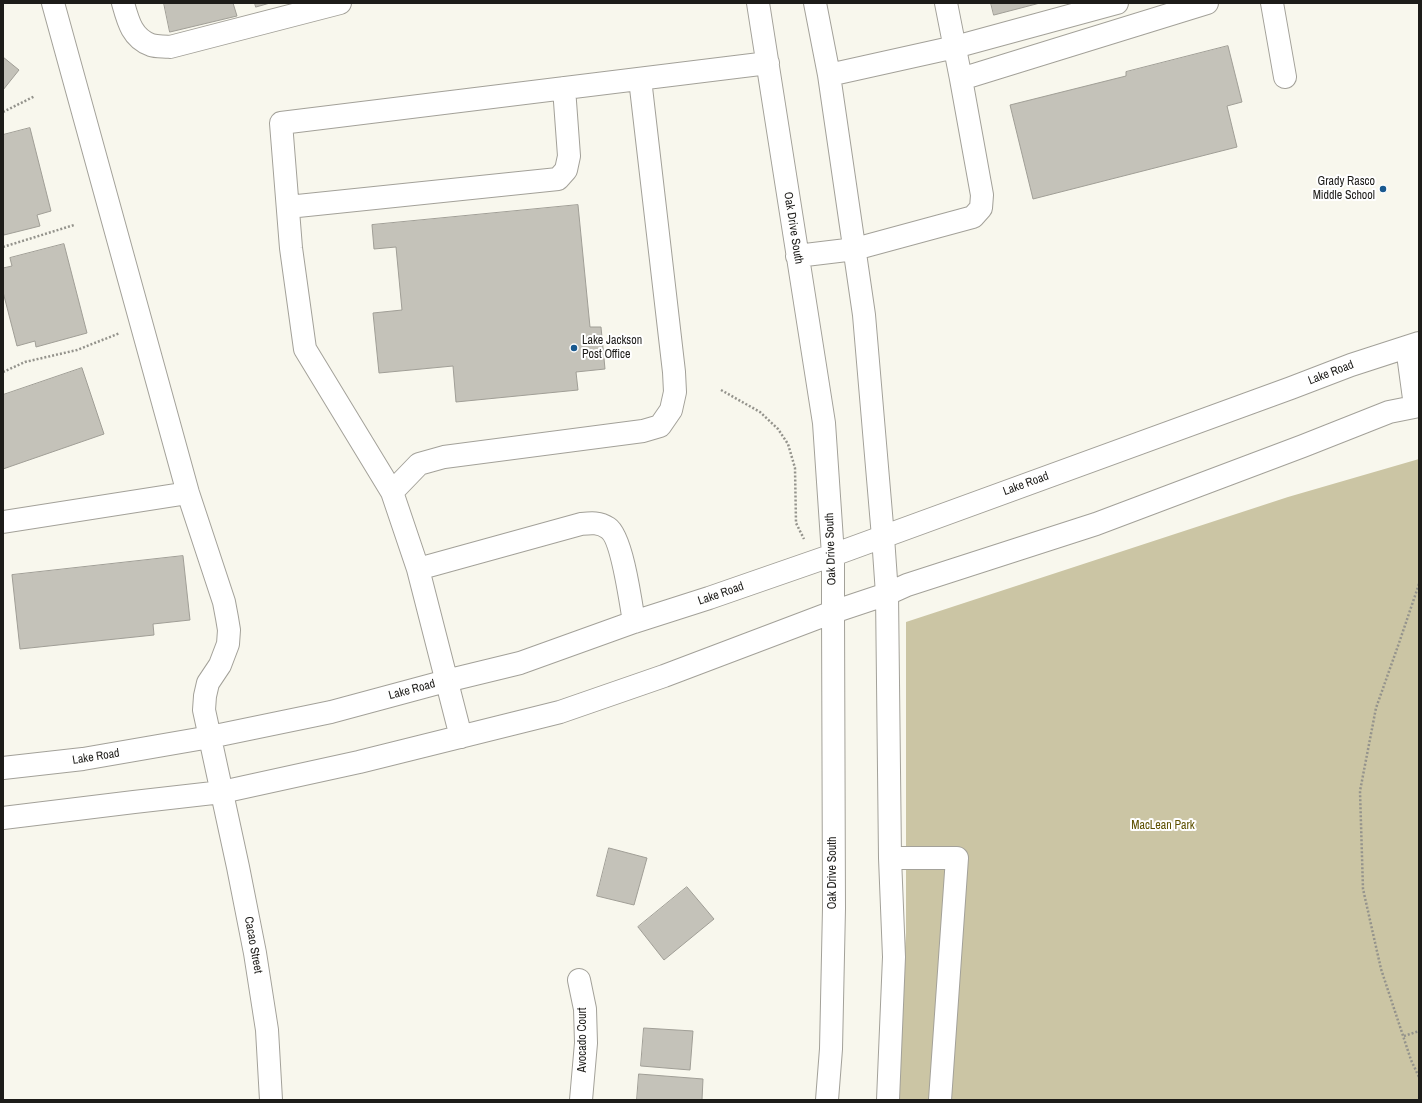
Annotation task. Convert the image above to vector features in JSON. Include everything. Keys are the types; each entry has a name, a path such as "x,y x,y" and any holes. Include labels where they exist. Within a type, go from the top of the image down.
{"street":[{"name":"Cacao Street","path":"53,3 188,493 224,602 230,630 228,644 220,665 208,683 204,710 238,867 261,991 267,1030 271,1100"},
{"path":"123,3 129,24 137,37 152,46 170,47 340,3"},
{"name":"Oak Drive South","path":"758,3 824,422 833,555 834,908 827,1100"},
{"path":"815,3 829,75 864,315 887,594 890,858 894,957 888,1100"},
{"path":"798,256 855,249 973,217 981,208 982,195 946,3"},
{"path":"829,75 955,47 1117,3"},
{"path":"961,79 1207,3"},
{"path":"1272,3 1285,77"},
{"path":"461,737 418,569 392,492 305,349 291,248 281,123 768,63"},
{"path":"392,492 419,464 444,457 643,430 660,426 672,410 675,392 674,372 640,79"},
{"path":"288,207 558,179 566,170 569,156 564,88"},
{"path":"3,818 222,792 359,762 560,712 664,676 833,612 887,594 907,585 1096,524 1389,412 1417,406 1413,345"},
{"name":"Lake Road","path":"3,768 83,759 210,737 331,712 520,663 634,622 833,555 1351,365 1413,345"},
{"path":"3,522 188,493"},
{"path":"418,569 581,524 596,522 609,529 620,550 634,622"},
{"path":"890,858 957,858 940,1100"},
{"name":"Avocado Court","path":"579,980 585,1009 586,1043 581,1100"}],"path":[{"path":"3,112 35,96"},
{"path":"3,247 74,225"},
{"path":"3,372 25,362 77,350 142,324"},
{"path":"721,390 760,412 778,429 788,444 795,468 796,523 807,545"},
{"path":"1419,584 1376,708 1360,791 1363,889 1381,969 1419,1077"},
{"path":"1404,1036 1419,1031"}],"green space":[{"name":"MacLean Park","path":"1419,459 1419,1100 894,1100 906,933 906,622 1288,497"}],"building":[{"path":"164,3 233,3 237,16 170,32"},
{"path":"255,3 270,3 256,7"},
{"path":"991,3 1040,3 994,15"},
{"path":"1228,46 1242,102 1227,106 1237,147 1033,199 1010,105 1126,76 1126,72"},
{"path":"3,57 19,70 3,90"},
{"path":"30,128 51,211 37,215 40,226 4,235 3,135"},
{"path":"578,205 590,327 601,327 605,369 576,372 578,390 456,402 453,366 379,373 373,313 402,310 396,247 374,249 372,225"},
{"path":"64,244 87,333 36,347 35,341 17,346 3,292 3,268 12,266 10,258"},
{"path":"82,368 104,434 3,469 3,395"},
{"path":"183,556 190,620 153,624 154,635 20,649 12,575"},
{"path":"609,848 647,858 634,905 597,896"},
{"path":"687,887 714,919 664,960 638,927"},
{"path":"644,1028 693,1031 690,1070 641,1066"},
{"path":"639,1074 703,1079 702,1100 637,1100"}],"place":[{"name":"Grady Rasco Middle School","path":"1383,189"},
{"name":"Lake Jackson Post Office","path":"574,348"}]}
